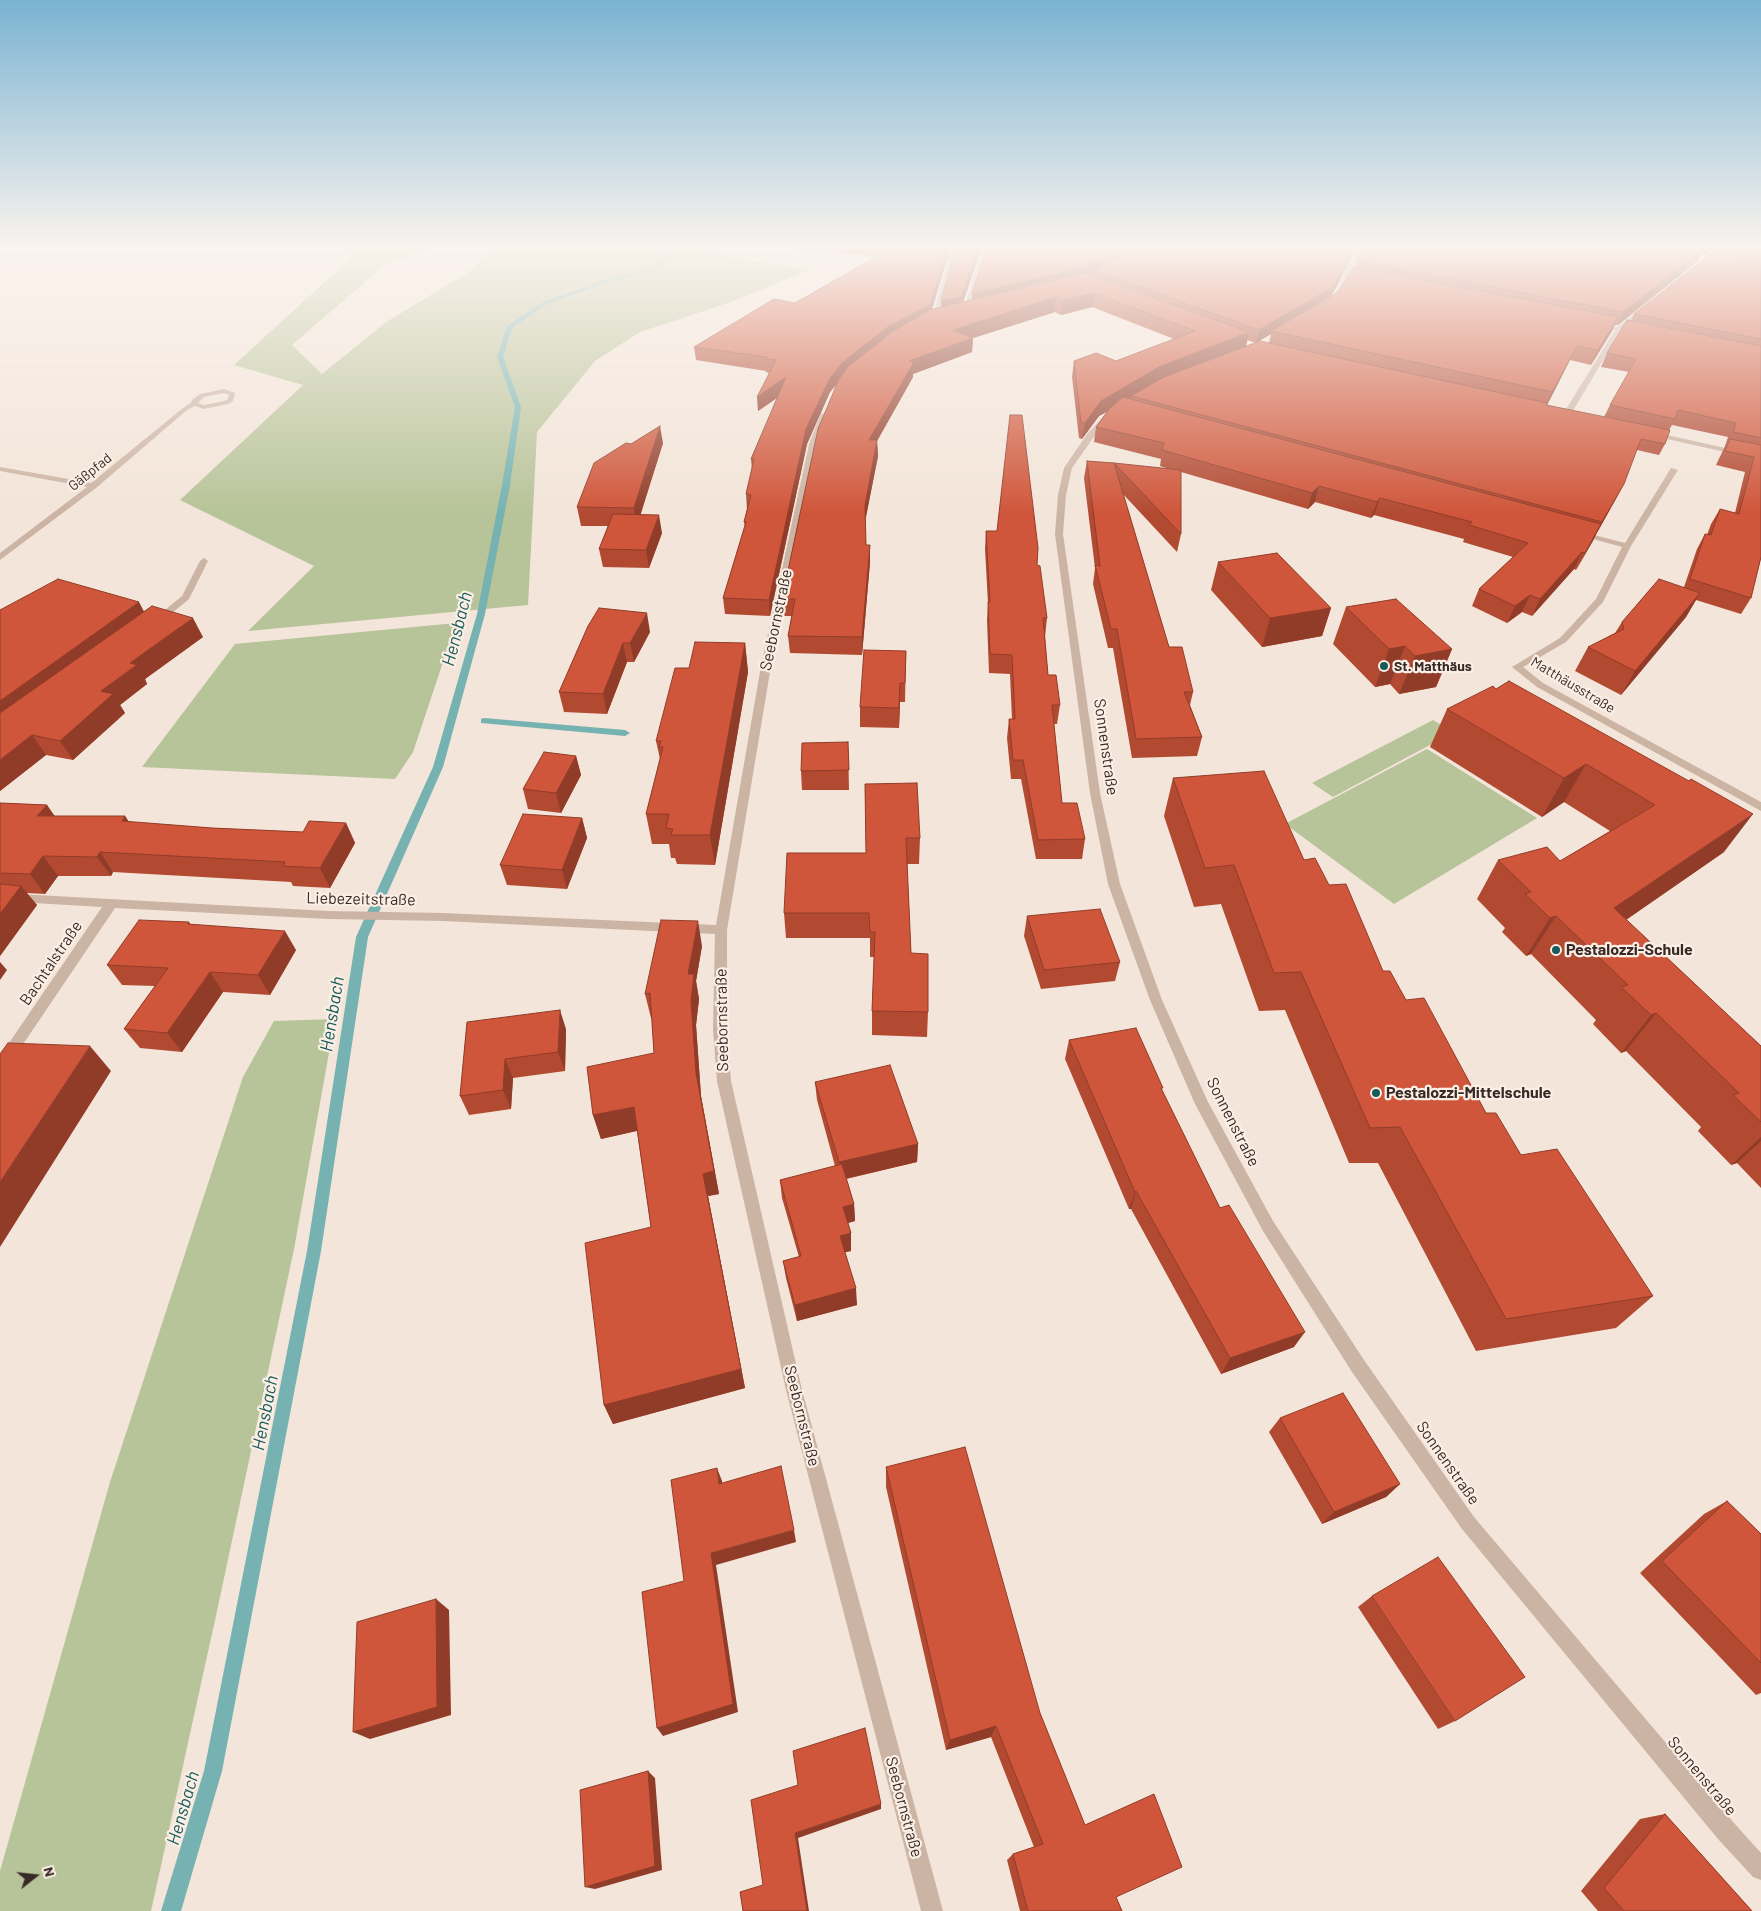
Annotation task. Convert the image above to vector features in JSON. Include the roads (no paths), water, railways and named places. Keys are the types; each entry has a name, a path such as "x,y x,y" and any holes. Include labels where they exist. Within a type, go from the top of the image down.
{"street":[{"path":"1567,414 1614,336"},
{"name":"Gäßpfad","path":"0,557 93,486 194,404 196,398 209,393 224,391 233,394 231,400 219,405 204,406 194,404"},
{"name":"Sonnenstraße","path":"1119,408 1103,420 1068,468 1062,495 1059,534 1095,792 1114,884 1160,1008 1202,1104 1268,1226 1358,1366 1468,1522 1726,1832 1761,1869"},
{"name":"Seebornstraße","path":"826,410 813,444 766,666 721,930 720,1029 724,1081 794,1390 932,1911"},
{"path":"1558,412 1576,416"},
{"path":"1642,431 1761,458"},
{"path":"0,468 93,486"},
{"name":"Matthäusstraße","path":"1674,470 1627,546 1600,600 1564,640 1517,668 1540,685 1761,807"},
{"path":"1570,530 1627,546"},
{"path":"151,626 186,597 204,561"},
{"name":"Liebezeitstraße","path":"0,897 328,916 443,917 721,930"},
{"name":"Bachtalstraße","path":"0,1067 112,902"}],"waterway":[{"name":"Hensbach","path":"171,1911 213,1771 314,1251 362,937 438,767 481,614 506,485 518,407 500,357 506,336"},
{"path":"484,721 625,733"}],"place":[{"name":"St. Matthäus","path":"1384,666"},
{"name":"Pestalozzi-Schule","path":"1556,950"},
{"name":"Pestalozzi-Mittelschule","path":"1376,1093"}]}
